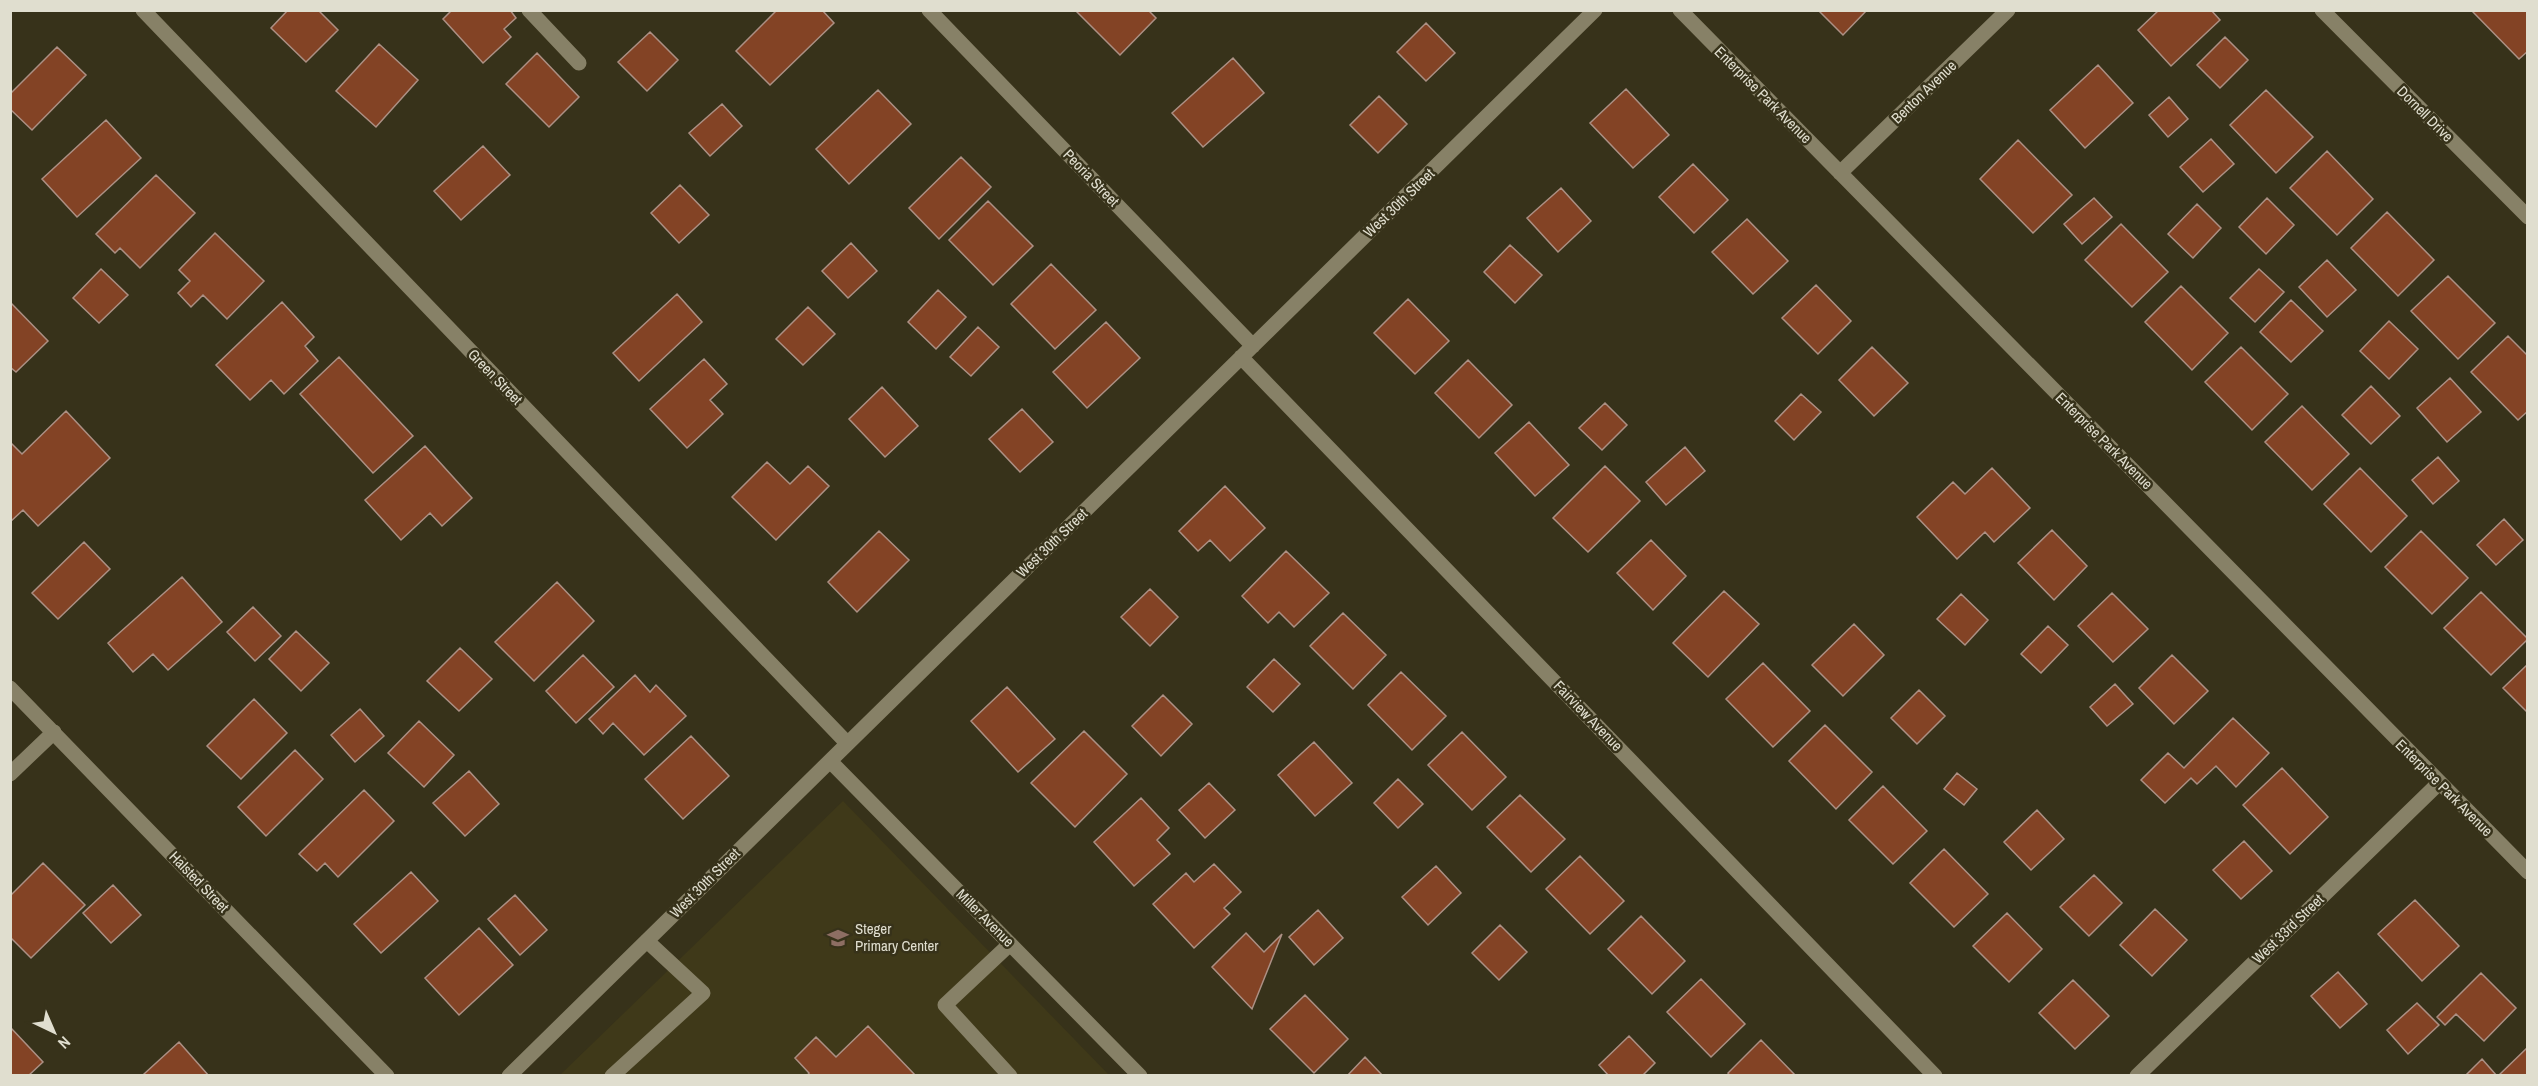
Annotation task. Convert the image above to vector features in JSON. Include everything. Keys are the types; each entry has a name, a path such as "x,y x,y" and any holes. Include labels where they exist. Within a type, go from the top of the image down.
{"street":[{"name":"Green Street","path":"143,10 848,743"},
{"path":"529,10 579,63"},
{"name":"Peoria Street","path":"929,10 1253,346"},
{"name":"West 30th Street","path":"517,1073 647,940 1595,10"},
{"name":"Enterprise Park Avenue","path":"1680,10 2528,872"},
{"name":"Benton Avenue","path":"1840,173 2008,10"},
{"name":"Dornell Drive","path":"2322,10 2528,217"},
{"name":"Fairview Avenue","path":"1241,357 1935,1076"},
{"name":"Halsted Street","path":"10,688 387,1076"},
{"path":"10,774 54,732"},
{"name":"Miller Avenue","path":"830,761 1140,1076"},
{"name":"West 33rd Street","path":"2136,1076 2439,783"},
{"path":"612,1076 703,993 647,940"},
{"path":"1010,944 945,1005 1010,1076"}],"shaded area":[{"name":"Steger Primary Center","path":"843,801 1109,1075 559,1076"}],"building":[{"path":"288,10 318,10 338,30 306,62 271,28"},
{"path":"452,10 510,10 516,18 504,29 511,37 483,63 443,19"},
{"path":"777,10 822,10 834,23 770,85 736,51"},
{"path":"1075,10 1148,10 1156,18 1120,55"},
{"path":"1818,10 1867,10 1843,35"},
{"path":"2159,10 2211,10 2220,20 2171,66 2138,30"},
{"path":"2528,10 2528,51 2519,59 2472,11"},
{"path":"1426,23 1455,53 1426,81 1397,52"},
{"path":"650,32 678,60 647,91 618,62"},
{"path":"2225,37 2248,60 2220,88 2197,65"},
{"path":"379,44 418,80 376,127 336,91"},
{"path":"57,47 86,75 32,130 10,109 10,94"},
{"path":"537,53 579,97 549,127 506,84"},
{"path":"1233,58 1264,93 1203,147 1172,113"},
{"path":"2098,65 2133,103 2085,148 2050,110"},
{"path":"1626,89 1669,135 1633,168 1590,123"},
{"path":"878,90 911,124 849,184 816,149"},
{"path":"2266,90 2313,137 2276,173 2230,125"},
{"path":"1379,96 1407,124 1378,153 1350,125"},
{"path":"2169,97 2188,119 2168,137 2149,115"},
{"path":"722,104 742,126 710,156 689,133"},
{"path":"106,120 141,158 77,217 42,179"},
{"path":"2211,139 2234,164 2203,192 2180,167"},
{"path":"2018,140 2072,195 2033,233 1980,179"},
{"path":"483,146 510,175 461,220 434,191"},
{"path":"2327,151 2373,199 2337,235 2290,188"},
{"path":"961,157 991,187 939,239 909,208"},
{"path":"1693,164 1728,200 1694,233 1659,197"},
{"path":"156,175 195,213 140,268 120,248 115,253 96,234"},
{"path":"680,185 709,215 679,243 651,213"},
{"path":"1561,188 1591,221 1558,252 1527,218"},
{"path":"2094,198 2112,217 2082,244 2064,224"},
{"path":"2267,198 2294,225 2266,254 2239,227"},
{"path":"988,201 1033,246 993,285 949,240"},
{"path":"2197,204 2221,228 2193,258 2168,234"},
{"path":"2387,212 2434,260 2398,296 2351,248"},
{"path":"1747,219 1788,261 1753,294 1712,252"},
{"path":"2121,224 2168,272 2132,307 2085,260"},
{"path":"215,233 264,281 227,319 203,295 191,307 178,293 190,281 179,270"},
{"path":"851,243 877,271 848,298 822,271"},
{"path":"1510,245 1542,275 1515,303 1484,272"},
{"path":"2327,260 2356,290 2327,317 2299,287"},
{"path":"1051,264 1096,310 1055,349 1011,304"},
{"path":"101,269 128,295 99,323 73,298"},
{"path":"2259,269 2284,292 2255,322 2230,298"},
{"path":"2448,276 2495,323 2458,359 2411,311"},
{"path":"1816,285 1851,321 1818,354 1782,318"},
{"path":"2181,286 2228,333 2192,370 2145,322"},
{"path":"938,290 966,317 936,349 908,322"},
{"path":"677,294 702,322 639,381 613,353"},
{"path":"1408,299 1449,341 1415,374 1374,333"},
{"path":"2291,300 2323,331 2291,362 2260,332"},
{"path":"282,302 314,337 305,346 318,361 284,394 271,380 250,400 216,365"},
{"path":"11,303 48,341 16,372 10,367"},
{"path":"808,307 835,334 803,365 776,339"},
{"path":"2389,321 2418,349 2389,379 2360,351"},
{"path":"1106,322 1140,358 1087,408 1053,372"},
{"path":"978,327 999,347 971,376 950,357"},
{"path":"2508,336 2528,356 2528,411 2518,420 2471,372"},
{"path":"1872,347 1908,383 1874,416 1839,380"},
{"path":"2241,347 2288,394 2252,430 2205,382"},
{"path":"339,357 413,436 373,473 300,394"},
{"path":"704,359 727,384 710,400 723,414 687,448 650,409"},
{"path":"1468,360 1512,405 1479,438 1435,393"},
{"path":"2450,378 2481,412 2447,442 2417,408"},
{"path":"2371,386 2400,416 2371,444 2342,415"},
{"path":"882,387 918,426 885,457 849,419"},
{"path":"1801,394 1821,412 1794,440 1775,421"},
{"path":"1605,403 1627,425 1602,450 1579,428"},
{"path":"2302,406 2349,454 2312,490 2265,442"},
{"path":"1022,409 1053,442 1020,472 989,439"},
{"path":"66,411 110,458 38,526 23,510 10,522 10,442 22,454"},
{"path":"1529,422 1569,465 1535,496 1495,453"},
{"path":"425,446 472,498 442,526 430,513 401,540 365,500"},
{"path":"1685,447 1705,471 1666,505 1646,482"},
{"path":"2438,457 2459,481 2433,504 2412,480"},
{"path":"767,462 790,484 808,466 829,486 776,540 732,497"},
{"path":"1605,466 1640,501 1588,552 1553,518"},
{"path":"1992,468 2030,508 1994,542 1985,532 1957,559 1917,517 1953,482 1965,494"},
{"path":"2360,468 2407,516 2371,552 2324,504"},
{"path":"1225,486 1265,528 1230,561 1210,540 1198,551 1179,531"},
{"path":"2504,519 2523,540 2496,565 2477,545"},
{"path":"2052,530 2087,566 2054,600 2018,563"},
{"path":"879,531 909,560 857,612 828,582"},
{"path":"2421,531 2468,578 2432,614 2385,567"},
{"path":"1651,540 1686,576 1653,610 1617,573"},
{"path":"84,542 110,569 58,619 32,593"},
{"path":"1286,551 1329,593 1294,627 1279,612 1268,623 1242,596"},
{"path":"182,577 222,622 168,670 153,654 133,672 108,643"},
{"path":"557,582 594,621 534,681 495,642"},
{"path":"1150,589 1178,617 1150,646 1121,617"},
{"path":"1724,591 1759,624 1708,677 1673,643"},
{"path":"2481,592 2528,639 2491,675 2444,628"},
{"path":"2112,593 2148,629 2113,662 2078,626"},
{"path":"1961,594 1988,620 1965,645 1937,619"},
{"path":"253,607 281,636 255,661 227,632"},
{"path":"1343,613 1386,655 1353,689 1310,646"},
{"path":"1854,624 1884,655 1843,696 1812,665"},
{"path":"2048,626 2068,645 2041,673 2021,654"},
{"path":"296,631 329,663 301,691 269,659"},
{"path":"460,648 492,679 459,711 427,681"},
{"path":"583,655 614,687 576,723 546,691"},
{"path":"2172,655 2208,691 2174,724 2139,688"},
{"path":"1274,659 1300,684 1273,712 1247,687"},
{"path":"1763,663 1810,711 1773,747 1726,699"},
{"path":"2528,664 2528,713 2503,688"},
{"path":"1401,672 1446,716 1412,750 1368,705"},
{"path":"635,675 650,692 656,685 686,716 644,755 613,723 603,734 589,719"},
{"path":"2115,684 2133,704 2107,726 2090,707"},
{"path":"1007,687 1055,739 1018,772 971,721"},
{"path":"1919,690 1945,716 1917,744 1891,718"},
{"path":"1163,695 1192,724 1161,756 1132,726"},
{"path":"254,699 287,733 241,779 207,746"},
{"path":"360,709 384,736 355,762 331,735"},
{"path":"2233,718 2269,753 2236,787 2216,766 2197,784 2191,778 2165,803 2141,780 2168,753 2184,768"},
{"path":"419,721 454,755 424,787 388,753"},
{"path":"1825,725 1872,772 1836,809 1789,761"},
{"path":"1084,731 1127,774 1075,827 1031,783"},
{"path":"1462,732 1506,777 1472,810 1428,765"},
{"path":"691,736 729,776 683,819 645,779"},
{"path":"1314,742 1352,783 1315,816 1278,775"},
{"path":"295,750 323,779 266,836 238,807"},
{"path":"2282,768 2328,817 2290,854 2243,805"},
{"path":"469,771 499,804 465,836 433,803"},
{"path":"1957,773 1977,789 1964,805 1944,789"},
{"path":"1398,779 1423,804 1398,828 1374,803"},
{"path":"1209,783 1235,810 1205,838 1179,810"},
{"path":"1883,786 1927,831 1893,864 1849,820"},
{"path":"364,790 394,821 338,877 325,863 317,871 299,854"},
{"path":"1520,795 1565,839 1531,872 1487,827"},
{"path":"1141,798 1169,828 1157,840 1170,854 1134,886 1094,842"},
{"path":"2037,810 2064,839 2031,870 2004,842"},
{"path":"2244,841 2272,871 2241,899 2213,870"},
{"path":"1944,849 1988,894 1954,927 1910,883"},
{"path":"1580,856 1624,901 1590,934 1546,889"},
{"path":"43,863 85,905 31,958 10,937 10,896"},
{"path":"1214,864 1241,892 1224,908 1230,914 1194,948 1153,904 1186,873 1194,882"},
{"path":"1436,866 1461,893 1428,925 1402,897"},
{"path":"411,872 438,901 381,953 354,924"},
{"path":"2094,875 2122,903 2089,936 2060,907"},
{"path":"113,885 141,915 111,943 83,913"},
{"path":"515,895 547,930 520,955 488,919"},
{"path":"2415,900 2459,946 2422,981 2378,934"},
{"path":"2155,909 2187,940 2152,976 2120,945"},
{"path":"1318,910 1343,938 1314,965 1289,937"},
{"path":"2007,913 2042,949 2009,982 1973,946"},
{"path":"1641,916 1685,961 1652,994 1608,949"},
{"path":"1500,925 1527,952 1499,980 1472,953"},
{"path":"479,928 513,965 459,1015 425,978"},
{"path":"1246,933 1264,952 1282,934 1252,1009 1212,967"},
{"path":"2338,972 2367,1004 2340,1028 2311,996"},
{"path":"2481,973 2516,1008 2484,1041 2456,1014 2445,1025 2437,1017"},
{"path":"1701,979 1745,1024 1711,1057 1667,1012"},
{"path":"2073,980 2109,1016 2075,1049 2039,1013"},
{"path":"1305,995 1348,1039 1314,1073 1270,1029"},
{"path":"2417,1003 2439,1025 2408,1054 2387,1030"},
{"path":"868,1026 916,1076 807,1076 809,1073 795,1058 816,1037 836,1057"},
{"path":"11,1028 43,1062 28,1076 10,1076"},
{"path":"1629,1036 1655,1063 1642,1076 1609,1076 1599,1065"},
{"path":"1761,1040 1796,1076 1730,1076 1728,1073"},
{"path":"179,1042 209,1076 146,1076 144,1074"},
{"path":"2528,1047 2528,1076 2498,1076"},
{"path":"1365,1057 1383,1076 1347,1076"},
{"path":"2482,1059 2497,1076 2465,1076"}],"place":[{"name":"Steger Primary Center","path":"838,938"}]}
